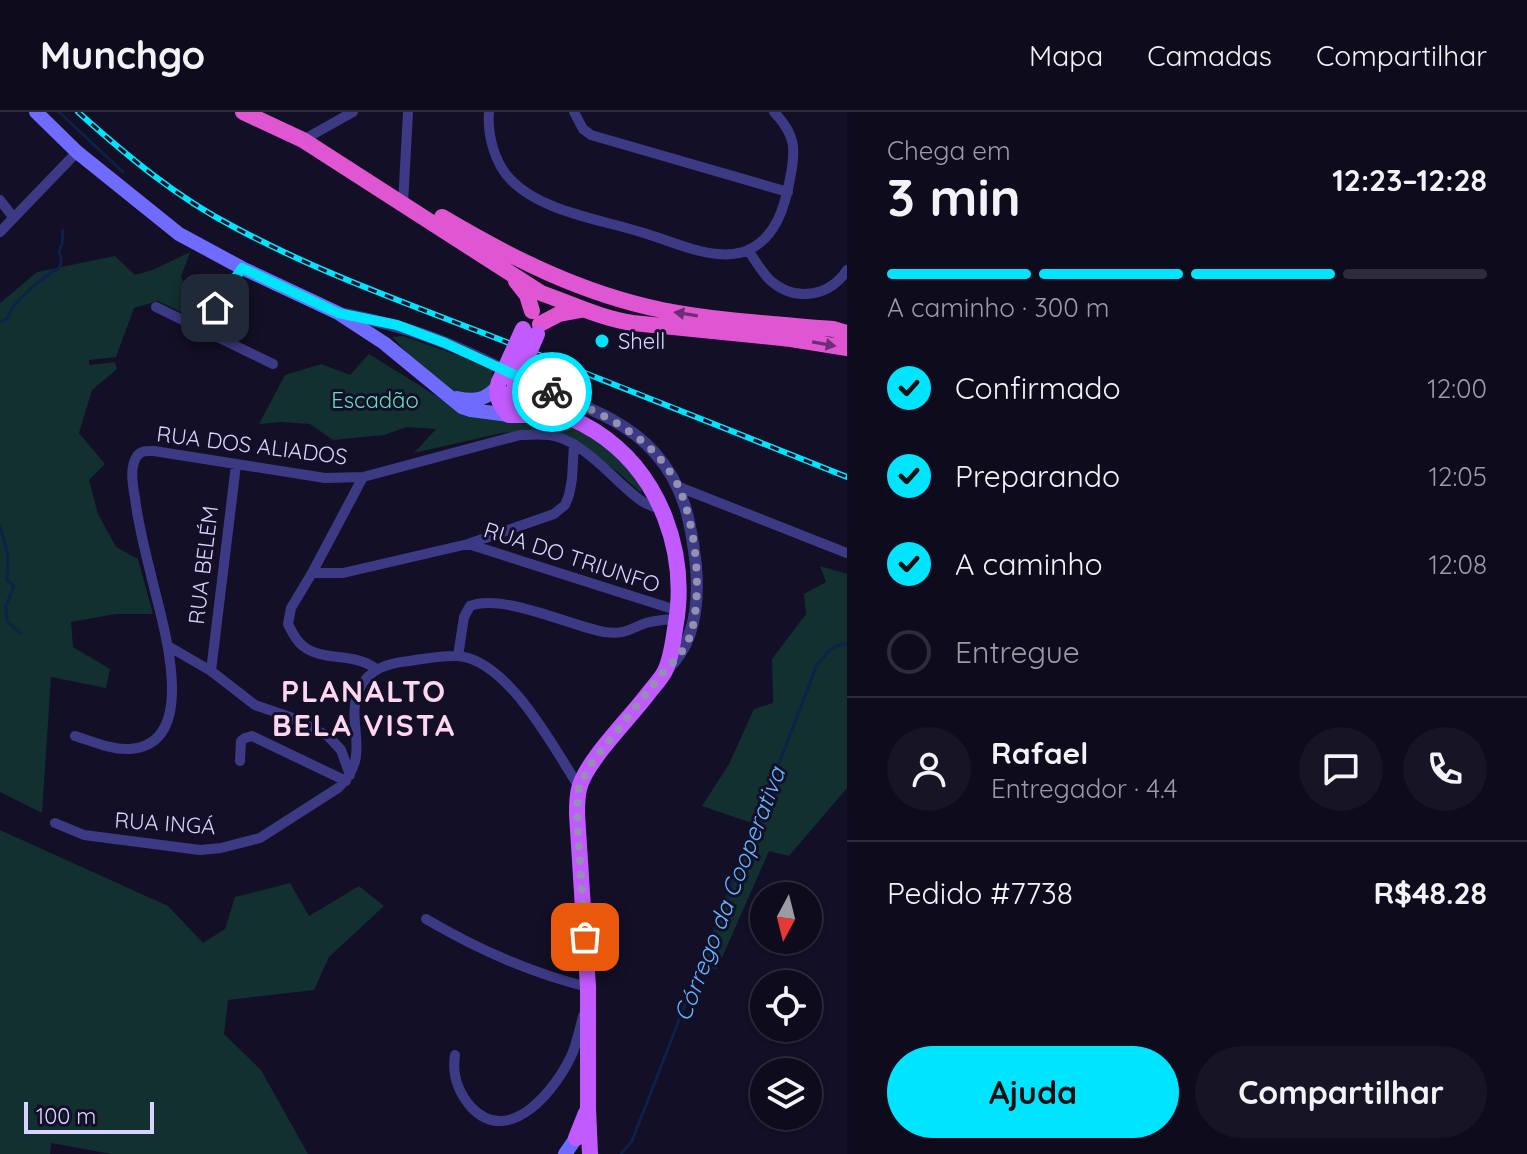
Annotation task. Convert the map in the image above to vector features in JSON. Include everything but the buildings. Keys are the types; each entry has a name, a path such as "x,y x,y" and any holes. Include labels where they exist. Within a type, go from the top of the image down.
{"highway":[{"path":"244,112 306,138 404,199 510,274 581,310 610,319 847,348"},
{"path":"404,199 541,270 634,303 698,316 847,333"},
{"path":"541,270 547,293"},
{"path":"510,274 527,295 533,324 581,310"},
{"path":"547,293 580,286"},
{"path":"610,319 627,318 632,314 634,303"}],"main road":[{"path":"36,112 77,152 179,234 242,268 338,313 384,343 462,407 563,416"},
{"path":"498,411 547,293"},
{"path":"446,393 465,400 481,400 506,386"},
{"path":"506,386 520,404 563,416 597,432 638,470 661,509 672,536 680,585 678,614 665,670 590,765 579,787 577,814 586,987 588,1108 585,1143 565,1154"}],"street":[{"path":"306,138 353,112"},
{"path":"404,199 408,112"},
{"path":"489,112 491,136 501,166 510,180 539,200 557,208 717,254 748,250 777,224 788,192 794,149 792,136 774,112"},
{"path":"574,112 583,129 591,135 788,192"},
{"path":"0,232 77,152"},
{"path":"0,200 13,217"},
{"path":"748,250 769,279 797,294 813,294 828,289 847,270"},
{"path":"202,329 242,268"},
{"path":"156,307 273,364"},
{"path":"338,313 397,325 428,336 588,407 638,437 655,453 679,487 693,537 697,576 692,631 676,660 665,670"},
{"name":"RUA DOS ALIADOS","path":"75,736 111,747 128,749 142,746 164,728 171,709 168,646 132,477 134,465 143,451 325,478 363,477 520,435 541,434 574,444 641,502 661,509"},
{"path":"468,544 554,514 565,505 572,479 574,444"},
{"name":"RUA BELÉM","path":"211,671 236,465"},
{"path":"363,477 291,608 288,624 301,645 312,652 358,660 376,669"},
{"path":"679,487 847,553"},
{"name":"RUA DO TRIUNFO","path":"312,573 343,573 468,544 678,614"},
{"path":"458,656 464,617 470,606 480,602 530,611 604,632 629,632 678,614"},
{"path":"168,646 211,671 255,705 290,717 328,736 341,750 348,778"},
{"path":"348,778 357,753 355,702 360,688 376,669 397,662 458,656 475,660 492,671 520,697 579,787"},
{"path":"240,761 241,741 252,736 348,778"},
{"name":"RUA INGÁ","path":"55,823 84,835 200,850 221,848 260,838 338,788 348,778"},
{"path":"426,919 488,953 586,987 578,1037 568,1061 555,1084 541,1100 514,1119 488,1119 466,1102 455,1078 455,1055"}],"green space":[{"path":"190,252 181,277 202,318 200,321 158,301 134,308 116,357 89,360 89,365 115,362 117,369 92,390 79,433 105,464 89,480 98,514 116,547 138,559 153,614 116,614 71,622 73,647 110,669 106,688 51,677 42,813 0,792 0,303 37,272 115,256 135,275"},
{"path":"403,336 492,370 493,381 486,391 474,394 455,393 447,389 392,337"},
{"name":"Escadão","path":"369,354 467,415 556,419 587,430 612,449 643,486 641,493 584,446 534,430 502,433 414,453 436,429 407,427 384,435 333,440 310,424 259,424 285,375 321,364 350,375"},
{"path":"820,566 847,574 847,788 789,856 769,851 755,882 750,882 750,894 717,969 700,967 752,823 702,806 729,764 754,709 773,703 772,659 806,614 804,594 826,582"},
{"path":"0,830 168,906 203,943 225,929 235,897 290,883 309,916 359,886 384,906 329,957 314,990 228,1000 224,1034 261,1070 308,1154 111,1154 51,1143 50,1154 0,1154"}],"waterway":[{"path":"59,112 123,172"},
{"path":"0,322 8,318 26,293 60,267 63,230"},
{"path":"0,526 8,555 7,580 14,586 6,606 7,621 21,634"},
{"name":"Córrego da Cooperativa","path":"621,1154 632,1141 702,961 710,949 817,665 833,648 847,644"}],"railway":[{"path":"78,112 172,189 268,244 372,290 847,477"}],"way so far":[{"path":"552,392 609,418 638,437 655,453 679,487 683,498 693,537 697,576 692,631 686,645 590,765 579,787 577,814 585,937"}],"place":[{"name":"Shell","path":"602,341"}],"district":[{"name":"PLANALTO BELA VISTA","path":"364,708"}],"route":[{"path":"215,308 242,268 338,313 397,325 461,349 552,392"}]}
